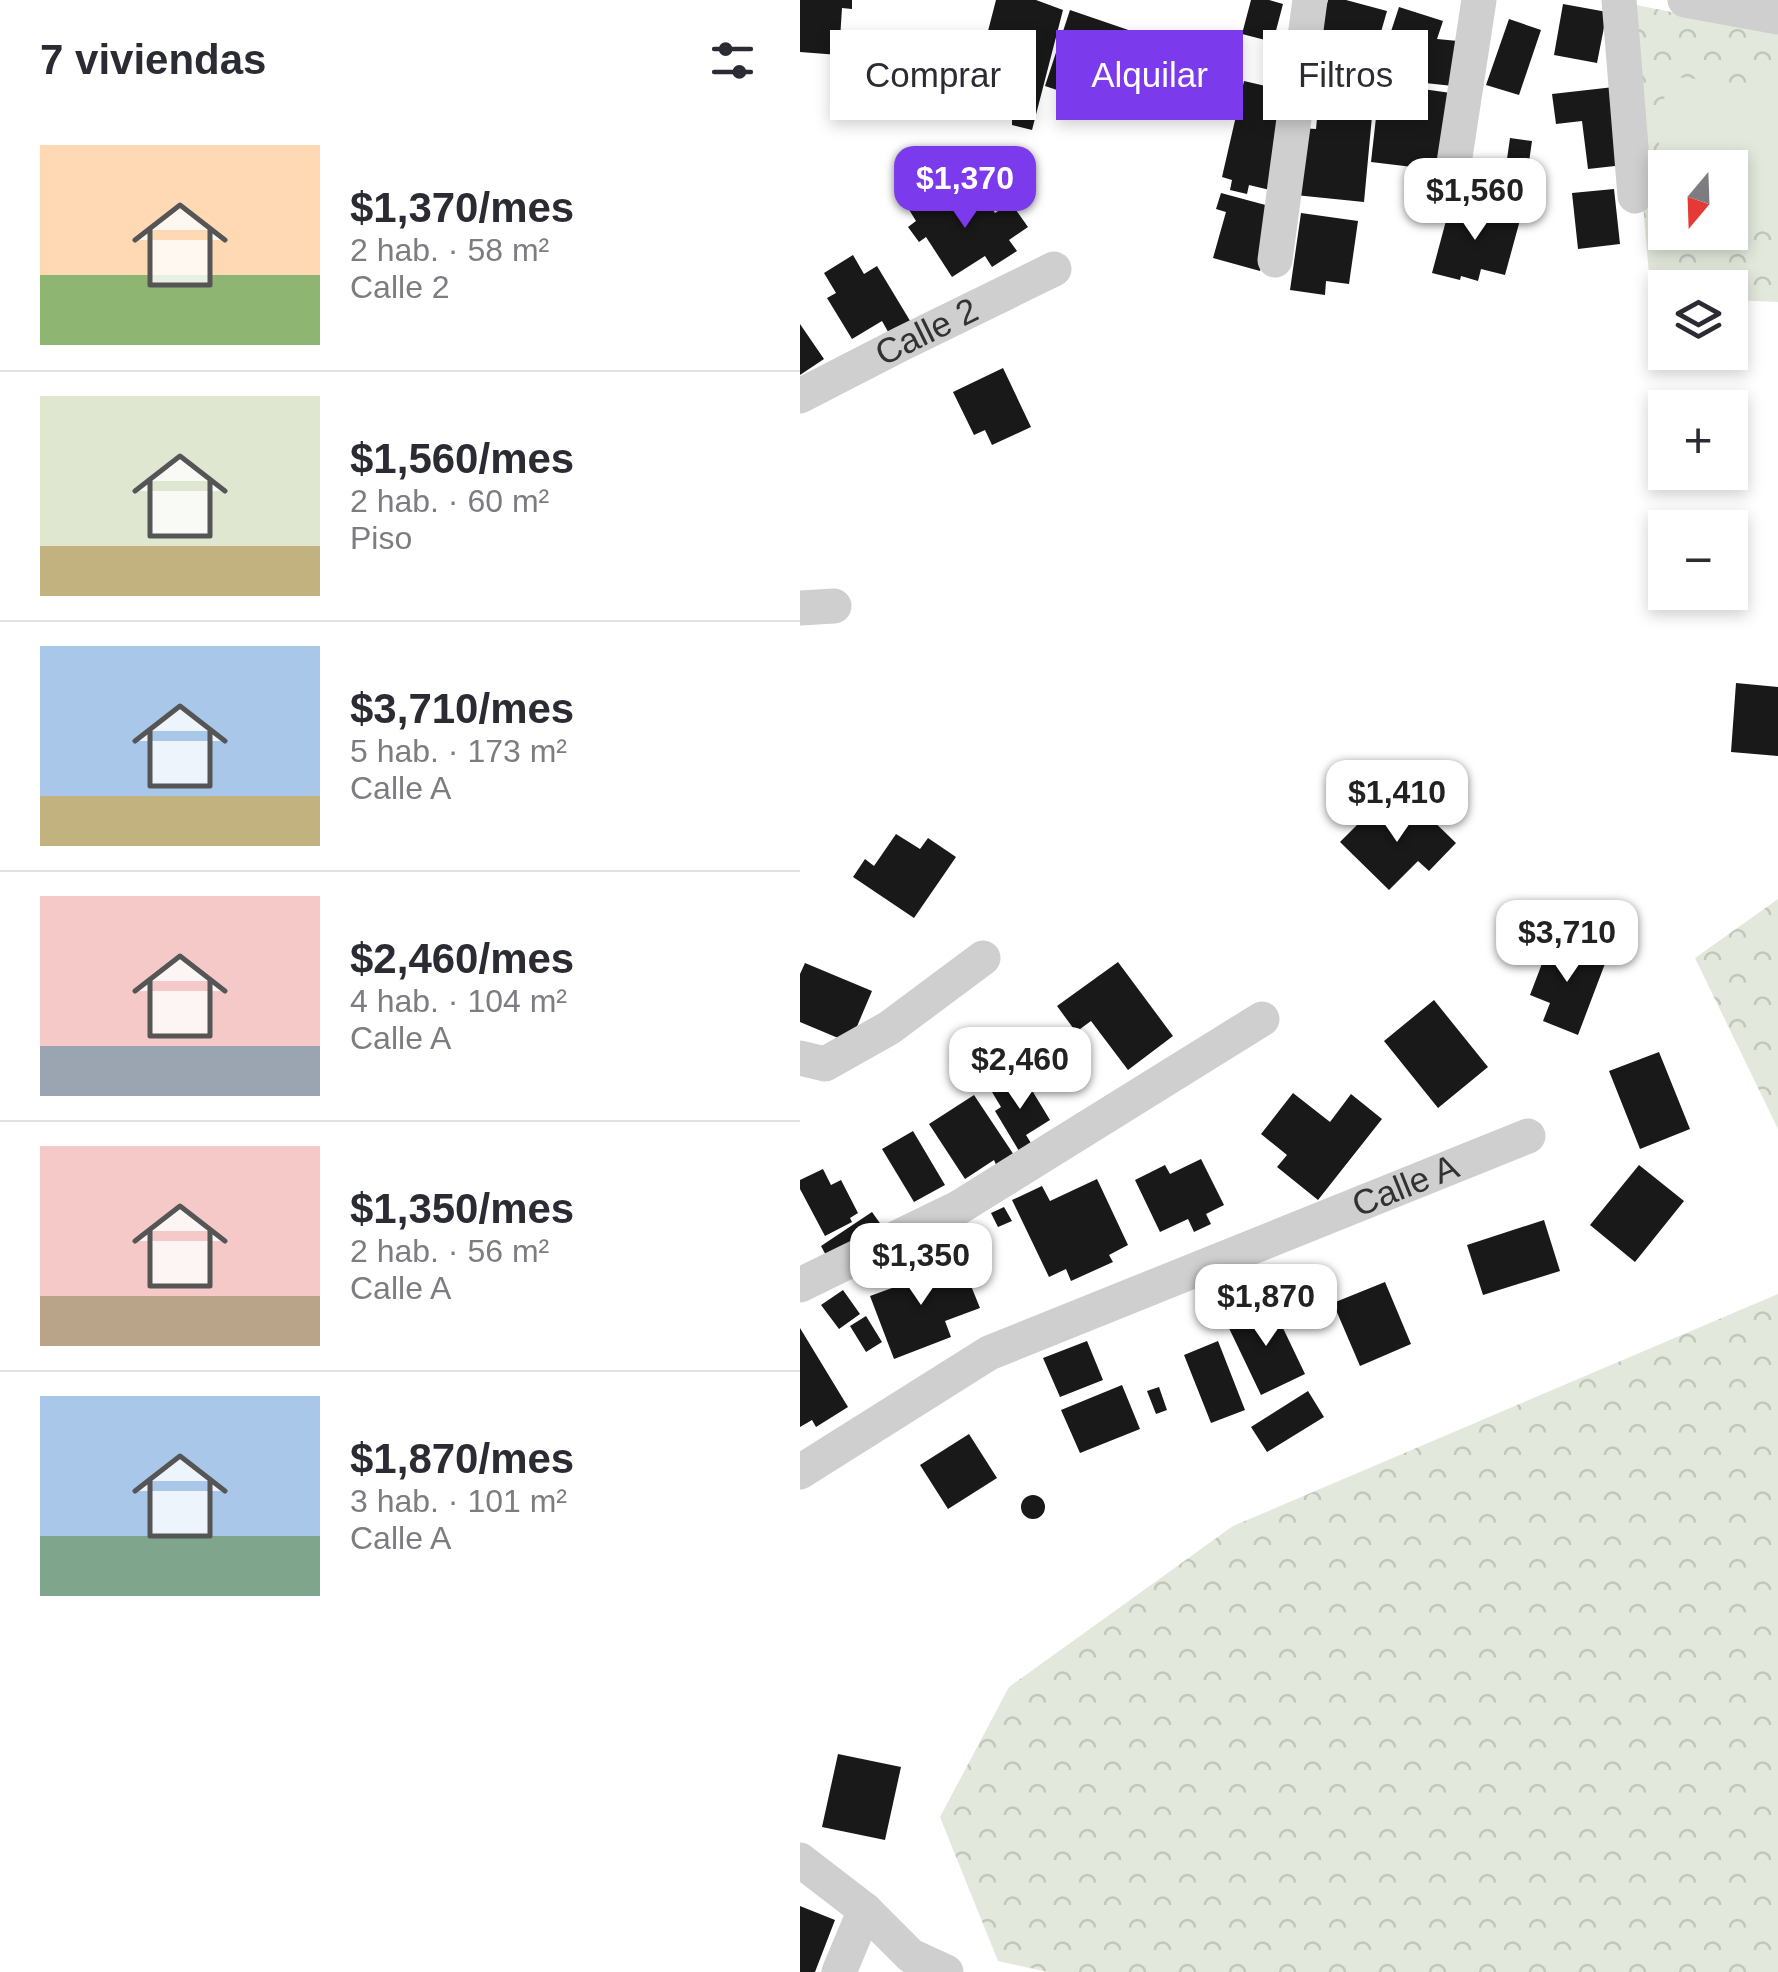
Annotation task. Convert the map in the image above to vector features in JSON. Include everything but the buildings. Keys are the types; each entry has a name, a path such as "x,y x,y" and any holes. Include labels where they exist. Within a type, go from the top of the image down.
{"street":[{"path":"1275,260 1310,0"},
{"path":"1454,163 1479,0"},
{"path":"1619,0 1635,196"},
{"path":"1684,0 1738,5 1778,18"},
{"name":"Calle 2","path":"800,396 1054,269"},
{"path":"800,1058 825,1064 889,1028 983,958"},
{"path":"800,1286 958,1208 1262,1019"},
{"name":"Calle A","path":"800,1472 989,1352 1528,1136"},
{"path":"800,1860 864,1910 911,1956 946,1972"},
{"path":"839,1972 864,1910"}],"green space":[{"path":"1626,3 1778,33 1778,302 1748,301 1748,270 1649,270"},
{"path":"1667,76 1778,88 1778,205 1748,202 1748,150 1658,150"},
{"path":"1778,899 1778,1129 1695,958"},
{"path":"1778,1294 1778,1972 1048,1972 998,1961 940,1817 1009,1687 1233,1526"}]}
